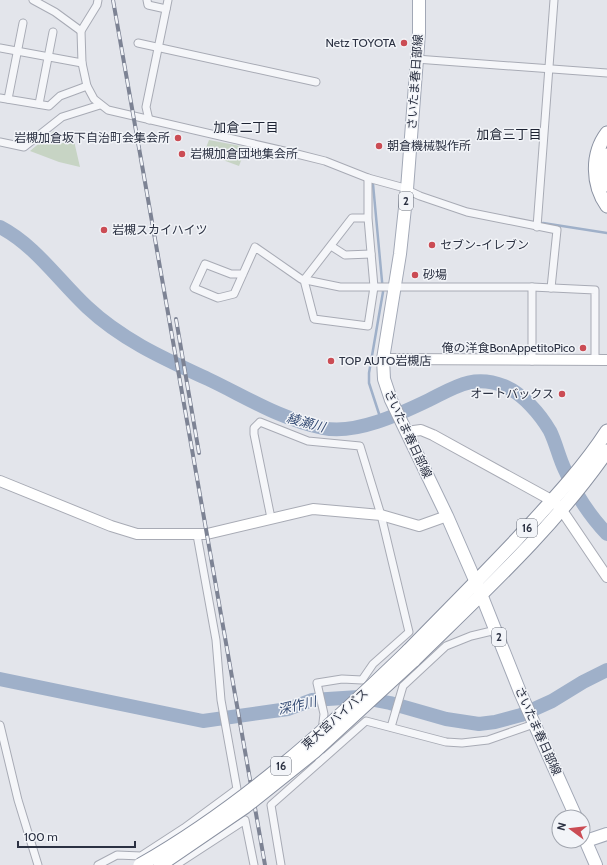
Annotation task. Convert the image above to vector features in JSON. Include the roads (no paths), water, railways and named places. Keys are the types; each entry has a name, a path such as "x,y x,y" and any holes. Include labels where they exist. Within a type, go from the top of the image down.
{"highway":[{"path":"607,133 600,145 595,169 598,190 607,206"},
{"path":"607,155 605,168 607,185"},
{"name":"16","path":"591,464 607,431"},
{"name":"16","path":"479,588 561,501 591,464 607,451"},
{"name":"東大宮バイパス","path":"160,865 245,807 297,766 359,712 410,656 479,588"},
{"name":"東大宮バイパス","path":"140,861 210,819 274,772 410,656"}],"main road":[{"name":"さいたま春日部線","path":"419,0 407,189 383,287 384,379 390,400 447,516 479,588 533,723 572,809"},
{"path":"591,837 607,834"},
{"path":"589,849 596,865"}],"street":[{"path":"33,0 55,12 82,31"},
{"path":"98,0 97,5 82,31 82,63 87,86 100,105 108,110 325,161 368,178 407,189 420,196 467,212 557,230 551,288"},
{"path":"147,0 148,5 166,9"},
{"path":"149,120 146,107 168,0"},
{"path":"537,227 554,0"},
{"path":"8,99 22,23"},
{"path":"39,104 53,32"},
{"path":"138,43 316,82"},
{"path":"0,48 82,63"},
{"path":"416,59 548,70 607,73"},
{"path":"0,98 49,106 60,96 87,86"},
{"path":"0,142 24,147 62,117 100,105"},
{"path":"304,280 314,319 368,326 383,287 371,254 368,218 368,178"},
{"path":"304,280 352,218 368,218"},
{"path":"331,246 345,255 371,254"},
{"path":"243,274 231,274 205,264 194,288 218,298 234,294 256,247 304,280 340,287 532,287 595,290 596,360"},
{"path":"532,287 532,361"},
{"path":"383,359 532,361 607,360"},
{"path":"271,518 254,434 254,428 260,422 308,441 360,446 381,516 409,632 374,664 362,680 342,679 317,683 324,714 320,762"},
{"path":"403,428 421,430 433,435 561,501 607,577"},
{"path":"0,481 125,532 137,534 197,535 314,509 381,516 419,526 447,516"},
{"path":"140,861 237,789 222,705 216,640 197,535"},
{"path":"391,727 403,686 446,646 471,636 496,630"},
{"path":"281,865 271,805 366,721 446,742 462,743 488,740 533,723"},
{"path":"0,725 18,800 38,865"},
{"path":"176,865 245,820 254,865"},
{"path":"184,828 194,853"},
{"path":"98,865 117,855 140,861 146,865"}],"waterway":[{"path":"373,184 383,292 369,373 369,383 381,420"},
{"path":"543,223 607,233"},
{"name":"綾瀬川","path":"0,227 36,253 87,307 100,319 129,339 144,348 264,407 307,424 323,428 349,429 391,417 465,384 483,381 504,386 524,399 536,411 546,425 550,431 573,487 583,504 607,534"},
{"name":"深作川","path":"0,679 203,721 288,709 312,700 359,697 390,703 446,719 479,724 495,722 521,715 552,701 583,682 607,670"}],"railway":[{"path":"113,0 265,865"},
{"path":"176,319 199,453"}],"place":[{"name":"Netz TOYOTA","path":"404,43"},
{"name":"岩槻加倉坂下自治町会集会所","path":"178,138"},
{"name":"朝倉機械製作所","path":"379,146"},
{"name":"岩槻加倉団地集会所","path":"182,154"},
{"name":"岩槻スカイハイツ","path":"104,230"},
{"name":"セブン-イレブン","path":"432,245"},
{"name":"砂場","path":"415,275"},
{"name":"俺の洋食BonAppetitoPico","path":"583,348"},
{"name":"TOP AUTO岩槻店","path":"331,361"},
{"name":"オートバックス","path":"562,394"}],"district":[{"name":"加倉二丁目","path":"246,127"},
{"name":"加倉三丁目","path":"509,134"}]}
